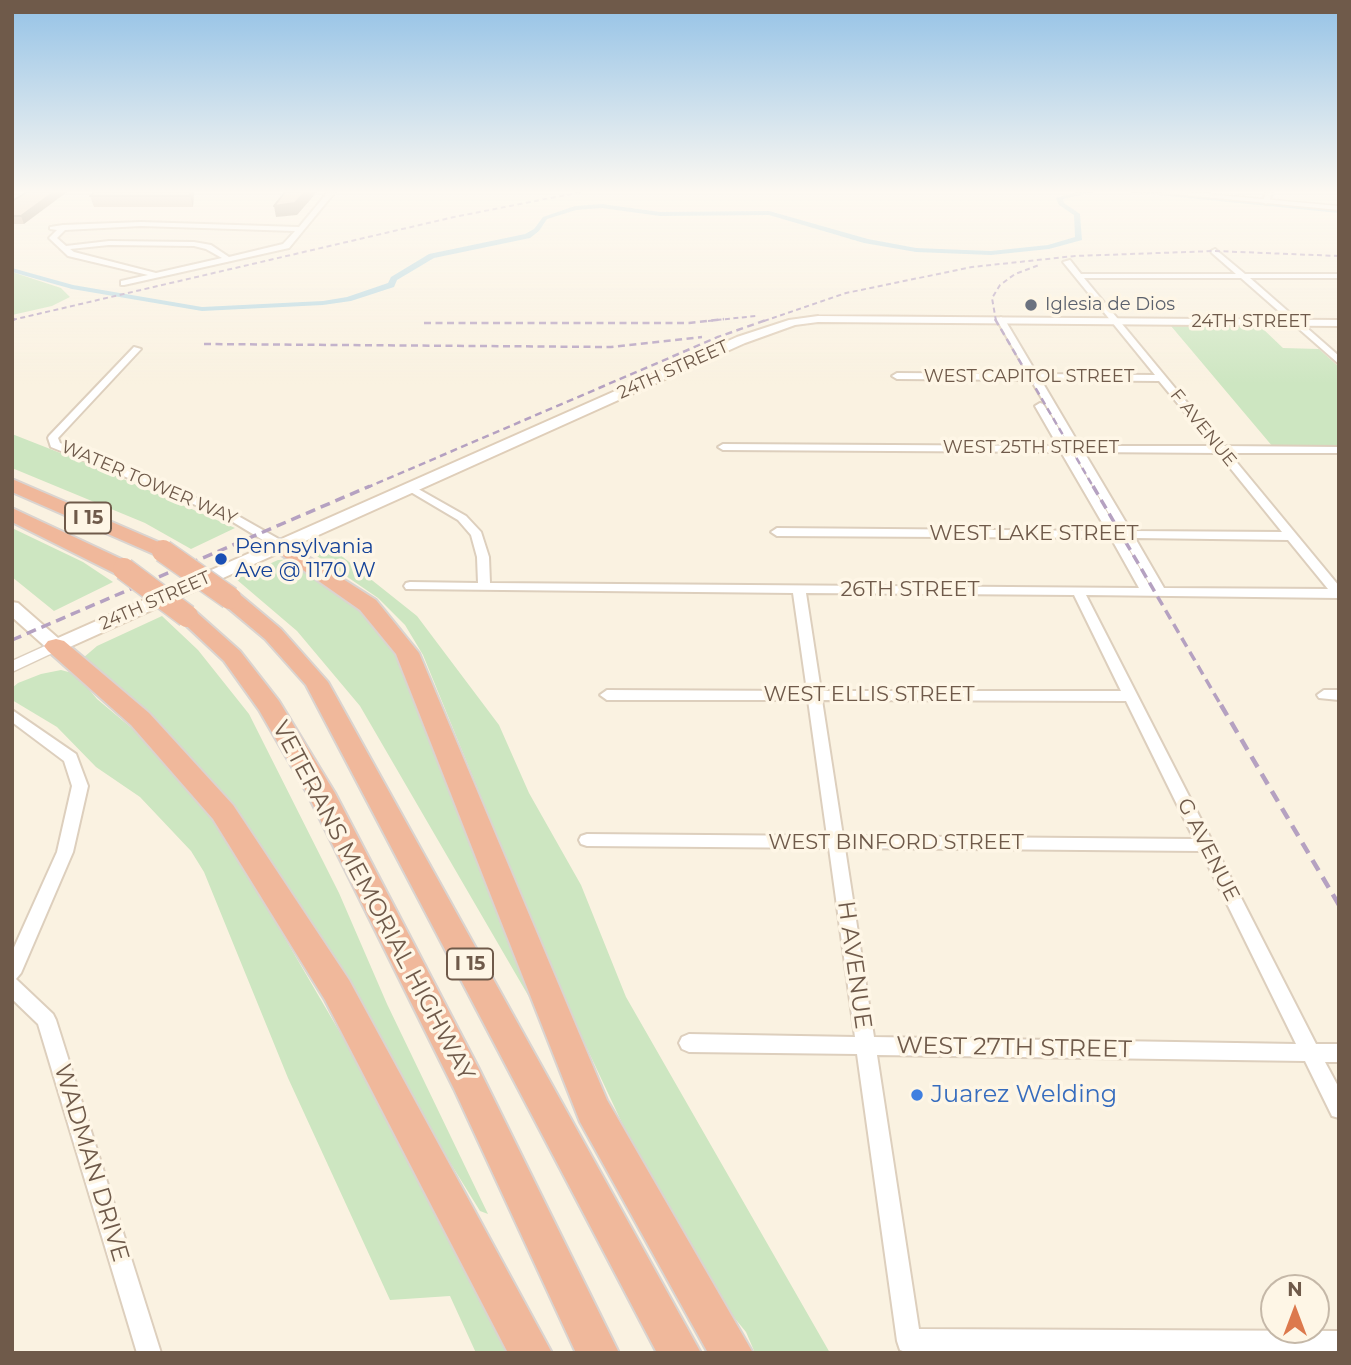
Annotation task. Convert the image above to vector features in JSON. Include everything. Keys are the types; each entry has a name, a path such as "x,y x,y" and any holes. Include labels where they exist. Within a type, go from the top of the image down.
{"highway":[{"name":"I 15","path":"12,485 163,551 230,598 273,634 316,682 680,1353"},
{"name":"VETERANS MEMORIAL HIGHWAY","path":"12,514 124,569 187,616 232,656 270,707 321,793 466,1078 598,1353"},
{"path":"280,545 368,606 407,653 593,1110 732,1353"},
{"path":"56,646 139,719 223,812 337,990 531,1353"}],"main road":[{"name":"24TH STREET","path":"56,646 777,326 818,319 1339,323"},
{"path":"12,607 56,646"}],"street":[{"path":"78,256 158,275"},
{"path":"222,256 228,259"},
{"path":"124,283 243,256"},
{"path":"1220,256 1339,361"},
{"name":"F AVENUE","path":"1068,262 1337,593"},
{"path":"1079,276 1339,276"},
{"path":"995,320 1153,591"},
{"name":"WATER TOWER WAY","path":"137,349 53,438 55,445 227,513 280,545"},
{"name":"WEST CAPITOL STREET","path":"897,376 1162,378"},
{"name":"WEST 25TH STREET","path":"723,447 1339,450"},
{"path":"409,488 462,518 477,534 484,587"},
{"name":"WEST LAKE STREET","path":"777,532 1290,536"},
{"name":"26TH STREET","path":"410,586 1337,593"},
{"name":"H AVENUE","path":"799,589 909,1341 1339,1343"},
{"name":"G AVENUE","path":"1078,591 1339,1109"},
{"path":"12,667 56,646"},
{"name":"WEST ELLIS STREET","path":"607,695 1131,696"},
{"path":"12,715 71,758 80,786 65,852 12,973"},
{"name":"WEST BINFORD STREET","path":"587,840 1206,845"},
{"name":"WADMAN DRIVE","path":"12,986 46,1020 149,1353"},
{"name":"WEST 27TH STREET","path":"689,1043 1339,1053"}],"green space":[{"path":"12,272 61,288 70,297 52,306 12,315"},
{"path":"1171,326 1260,326 1283,348 1319,349 1339,367 1339,447 1273,447"},
{"path":"12,434 91,465 235,528 191,549 145,523 12,468"},
{"path":"12,528 83,562 113,582 54,611 12,577"},
{"path":"324,542 417,616 499,725 529,793 581,885 626,997 830,1353 755,1353 746,1332 723,1304 684,1242 622,1123 562,995 423,655 405,625 378,598 314,554 313,551"},
{"path":"295,559 354,601 391,643 550,1033 360,706 297,631 236,579 278,560"},
{"path":"162,616 198,650 249,714 339,893 387,1004 488,1214 480,1211 226,800 176,742 83,658 97,646"},
{"path":"61,670 76,674 97,699 140,735 192,788 223,832 527,1353 476,1353 450,1296 390,1300 288,1078 204,872 191,851 140,797 96,767 57,727 12,700 12,688 18,683"}],"waterway":[{"path":"12,270 72,287 202,309 323,303 348,299 391,285 394,279 433,256"}],"railway":[{"path":"15,319 12,320 288,256"},
{"path":"764,321 846,293 972,267 1083,256"},
{"path":"1332,256 1339,256"},
{"path":"996,321 992,298 1000,285 1015,274 1039,265"},
{"path":"708,321 756,316"},
{"path":"424,323 689,323 724,319"},
{"path":"366,488 718,337 769,319"},
{"path":"996,321 1094,488"},
{"path":"204,344 611,347 702,337"},
{"path":"12,640 370,486"},
{"path":"1093,486 1222,707"},
{"path":"1221,705 1339,905"}],"place":[{"name":"Iglesia de Dios","path":"1031,305"},
{"name":"Pennsylvania Ave @ 1170 W","path":"221,559"},
{"name":"Juarez Welding","path":"917,1095"}]}
